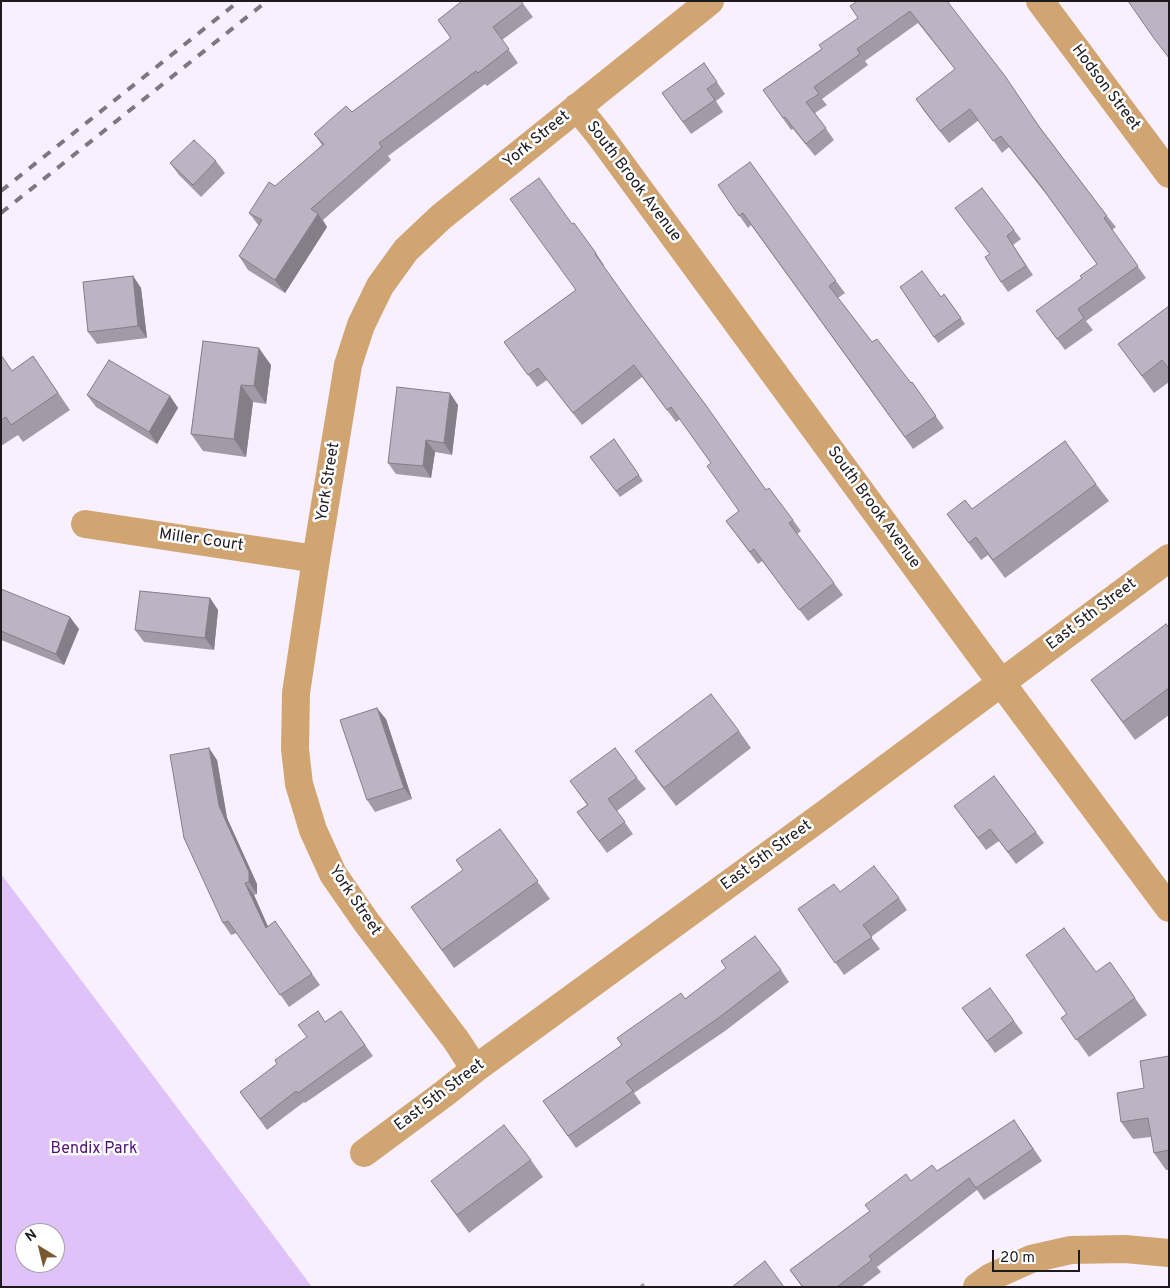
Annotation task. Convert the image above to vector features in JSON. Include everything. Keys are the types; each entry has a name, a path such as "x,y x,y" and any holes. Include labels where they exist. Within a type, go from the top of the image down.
{"street":[{"name":"York Street","path":"475,1069 456,1040 367,923 333,874 313,830 299,784 294,750 296,693 348,365 361,325 380,286 406,250 441,217 710,1"},
{"name":"Hodson Street","path":"1040,1 1169,174"},
{"name":"South Brook Avenue","path":"577,108 601,137 1169,908"},
{"name":"Miller Court","path":"85,524 316,558"},
{"name":"East 5th Street","path":"364,1153 475,1069 826,813 1169,558"},
{"path":"978,1287 991,1277 1032,1260 1071,1250 1125,1249 1169,1253"}],"green space":[{"name":"Bendix Park","path":"1,874 244,1196 312,1287 1,1287"}],"building":[{"path":"462,1 521,1 523,4 493,27 509,49 478,73 476,71 379,143 382,147 311,209 318,214 275,280 239,256 262,220 249,213 269,182 275,186 324,144 314,134 346,106 352,112 451,38 438,20"},
{"path":"855,1 947,1 1005,76 1040,128 1107,216 1104,218 1138,266 1078,309 1084,318 1057,339 1036,311 1082,278 1080,276 1097,264 1041,186 1001,136 993,141 970,109 940,131 916,99 955,69 910,11 857,49 860,54 814,87 819,94 806,102 826,128 806,144 785,117 783,118 763,90 822,49 819,45 858,18 850,6"},
{"path":"1128,1 1169,1 1169,58 1153,37"},
{"path":"704,63 717,82 707,89 715,100 683,122 662,93"},
{"path":"194,140 216,161 193,185 170,163"},
{"path":"750,162 836,281 829,286 872,342 877,339 912,382 936,416 905,437 743,213 739,216 718,185"},
{"path":"539,178 572,224 574,223 596,253 634,309 766,490 769,488 793,520 789,523 834,583 799,610 754,549 750,552 726,521 739,511 707,466 711,463 671,407 667,410 634,365 573,413 538,368 528,375 504,342 576,290 510,199"},
{"path":"982,188 1014,230 1007,236 1026,266 1001,282 985,257 990,254 955,208"},
{"path":"922,271 941,297 944,294 961,318 934,337 900,287"},
{"path":"133,276 138,326 88,332 83,282"},
{"path":"1169,306 1169,369 1162,360 1142,376 1118,344"},
{"path":"203,341 259,348 254,386 241,385 234,439 191,434"},
{"path":"1,355 12,371 33,356 58,393 11,425 6,417 1,420"},
{"path":"109,360 170,396 149,432 87,395"},
{"path":"397,387 450,393 444,443 426,440 423,466 388,463"},
{"path":"614,439 639,475 616,491 590,457"},
{"path":"1065,441 1096,484 993,560 976,537 969,543 947,514 965,500 972,509"},
{"path":"1,589 70,617 56,654 1,631"},
{"path":"140,591 210,598 205,638 135,630"},
{"path":"1166,624 1169,628 1169,688 1123,722 1091,680"},
{"path":"711,694 739,731 664,788 635,751"},
{"path":"377,708 404,788 367,800 340,720"},
{"path":"209,748 219,806 249,872 249,882 245,883 266,928 275,921 312,974 280,995 228,921 223,923 184,838 170,755"},
{"path":"615,748 637,778 608,799 625,822 599,841 577,812 588,805 570,781"},
{"path":"994,776 1036,832 1008,852 990,829 978,838 954,806"},
{"path":"500,829 538,881 442,950 411,907 463,870 456,860"},
{"path":"874,866 899,898 863,925 872,937 835,963 798,909 834,884 840,892"},
{"path":"1064,928 1096,972 1110,962 1135,998 1076,1040 1061,1018 1067,1014 1026,955"},
{"path":"755,936 781,970 717,1019 626,1082 633,1091 568,1136 543,1101 622,1045 617,1038 681,993 685,999 726,968 721,961"},
{"path":"990,988 1014,1021 987,1041 962,1008"},
{"path":"318,1011 325,1022 341,1011 365,1045 298,1093 296,1091 260,1119 240,1092 277,1064 275,1060 307,1037 298,1025"},
{"path":"1169,1056 1169,1150 1154,1153 1148,1118 1121,1122 1117,1093 1144,1088 1140,1061"},
{"path":"1014,1120 1033,1149 976,1188 969,1178 869,1256 872,1260 837,1287 803,1287 790,1270 870,1211 865,1205 906,1174 911,1181 932,1165 937,1171"},
{"path":"504,1125 531,1160 457,1215 431,1181"},
{"path":"765,1261 784,1287 732,1287"}],"railway":[{"path":"1,191 239,1"},
{"path":"1,213 267,1"}]}
